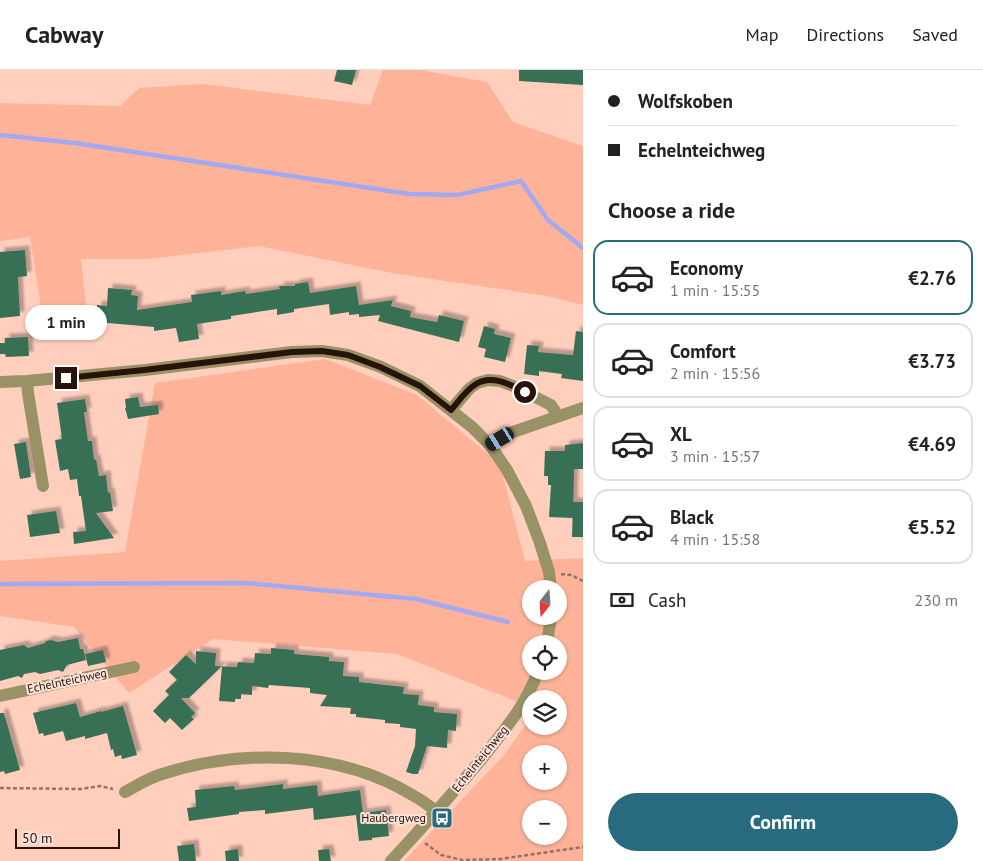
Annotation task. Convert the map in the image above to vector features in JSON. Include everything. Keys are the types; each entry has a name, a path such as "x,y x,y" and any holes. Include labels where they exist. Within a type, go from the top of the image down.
{"street":[{"path":"0,382 144,370 292,352 322,351 348,355 380,367 420,386 472,427 490,445 507,470 526,506 550,572 550,580"},
{"path":"451,410 476,383 488,380 513,386 551,405 558,416"},
{"path":"27,381 43,486"},
{"path":"490,445 510,433 583,408"},
{"name":"Echelnteichweg","path":"0,696 134,667"},
{"name":"Echelnteichweg","path":"391,861 436,812 516,715 534,680"},
{"path":"125,792 157,776 195,765 246,758 290,758 324,762 372,775 416,796 436,812"}],"path":[{"path":"550,572 571,575 583,581"},
{"path":"0,788 82,789 100,786 125,792"},
{"path":"414,836 441,855 462,860 500,859 583,847"}],"shaded area":[{"path":"383,70 420,70 487,82 513,122 583,146 583,305 547,296 392,273 259,246 148,259 81,259 89,331 45,332 30,237 0,241 0,103 120,106 139,88 203,84 370,105"},
{"path":"325,359 417,395 500,464 525,561 583,558 583,861 404,861 505,754 522,730 522,735 567,735 567,690 522,690 522,703 397,654 213,639 129,693 74,627 0,616 0,561 125,552 155,383"}],"building":[{"path":"337,70 356,70 352,85 334,81"},
{"path":"519,70 583,70 583,85 519,81"},
{"path":"25,250 27,276 18,277 20,316 0,318 0,252"},
{"path":"308,282 310,293 356,286 359,305 393,300 391,306 411,311 410,317 437,322 439,315 464,321 459,342 378,321 380,315 359,317 359,314 349,315 349,312 330,315 329,304 294,309 294,312 277,315 277,309 231,316 231,319 197,324 199,339 179,342 176,328 154,331 154,327 96,322 97,305 107,306 108,288 132,290 131,295 138,296 137,310 192,302 191,295 221,291 221,295 245,291 246,294 280,289 279,286 295,286 295,284"},
{"path":"484,326 495,329 494,334 511,338 505,362 484,357 486,349 478,347"},
{"path":"576,331 583,332 583,381 561,378 562,374 539,371 539,376 524,374 527,345 539,346 538,352 573,355"},
{"path":"28,337 29,356 6,357 5,354 0,354 0,343 5,343 5,338"},
{"path":"138,397 140,407 158,405 159,414 128,419 125,399"},
{"path":"85,399 87,412 84,412 88,441 92,441 94,460 96,459 99,476 106,475 113,511 96,513 114,538 74,544 73,532 86,531 77,479 70,480 68,469 60,471 55,440 62,439 57,403"},
{"path":"26,442 31,477 20,479 14,444"},
{"path":"583,443 583,469 574,469 573,518 549,517 551,485 548,485 548,476 544,476 545,451 565,451 565,445"},
{"path":"573,502 583,502 583,537 572,537"},
{"path":"56,511 60,533 30,537 27,515"},
{"path":"78,638 80,649 83,649 86,660 67,665 63,672 58,670 40,674 35,672 24,674 22,678 18,676 0,681 0,650 24,645 28,648 51,640 58,642"},
{"path":"271,648 294,650 294,654 329,657 329,661 344,662 343,676 359,677 359,682 404,687 403,694 419,695 418,705 434,707 434,712 457,714 456,731 448,730 447,748 427,746 418,774 413,774 406,772 415,746 416,729 400,727 400,724 385,723 385,720 356,717 356,714 350,714 351,708 320,706 327,695 310,693 310,688 269,685 268,688 252,686 252,695 241,694 241,699 235,699 235,702 219,701 222,666 237,667 238,662 254,663 255,653 271,654"},
{"path":"103,650 106,662 88,666 85,654"},
{"path":"196,651 216,653 215,666 222,666 189,698 181,698 195,713 191,717 194,719 182,730 170,718 165,723 153,711 169,695 165,691 177,680 169,672 186,655 196,664"},
{"path":"76,703 80,717 123,706 137,755 122,759 121,755 115,757 113,749 111,750 107,733 85,739 85,736 66,741 63,731 44,736 43,733 39,734 33,713"},
{"path":"0,713 4,713 20,770 5,774 4,771 0,772"},
{"path":"283,784 283,789 317,785 318,796 360,790 363,813 386,810 389,836 359,841 356,815 314,820 313,808 265,814 265,810 239,812 239,814 189,821 187,808 196,807 195,790 234,786 235,790"},
{"path":"194,844 196,861 179,861 177,846"},
{"path":"238,849 239,861 226,861 225,851"},
{"path":"329,849 331,861 319,861 318,850"}],"waterway":[{"path":"0,135 75,143 409,194 457,195 521,181 548,220 583,248"},
{"path":"0,584 245,583 416,599 508,622"}],"place":[{"name":"Haubergweg","path":"442,818"}],"route":[{"path":"66,378 292,352 322,351 348,355 380,367 420,386 451,410 476,383 488,380 513,386 525,392"}]}
